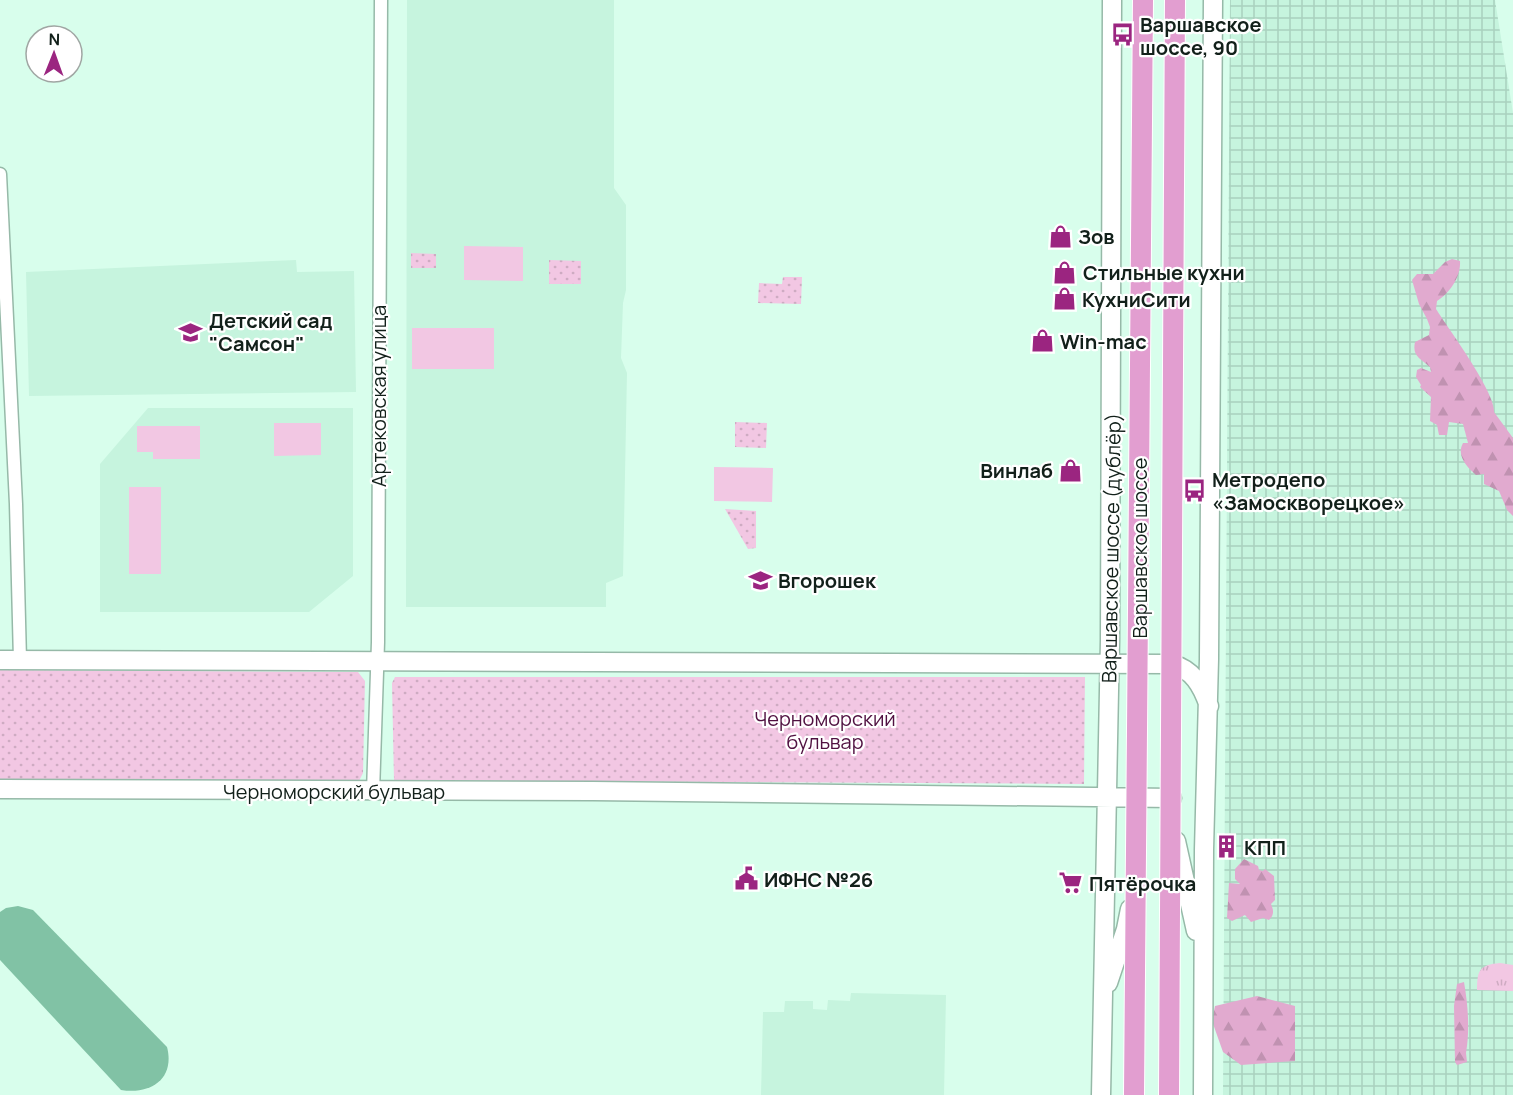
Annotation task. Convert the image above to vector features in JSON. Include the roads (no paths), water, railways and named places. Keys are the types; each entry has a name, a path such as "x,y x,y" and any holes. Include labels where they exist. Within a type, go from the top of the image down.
{"main road":[{"name":"Варшавское шоссе","path":"1134,1095 1143,0"},
{"name":"Варшавское шоссе","path":"1169,1095 1175,0"}],"street":[{"name":"Артековская улица","path":"374,792 378,642 381,0"},
{"name":"Варшавское шоссе (дублёр)","path":"1101,1095 1108,797 1113,384 1112,0"},
{"path":"1203,1095 1204,850 1209,706 1213,0"},
{"path":"0,174 16,510 20,660"},
{"path":"0,660 1171,664 1183,667 1194,677 1209,706"},
{"name":"Черноморский бульвар","path":"0,789 593,791 1172,798"},
{"path":"1172,819 1204,968"},
{"path":"1103,999 1126,929 1136,881"}],"place":[{"name":"Варшавское шоссе, 90","path":"1122,35"},
{"name":"Зов","path":"1060,236"},
{"name":"Стильные кухни","path":"1065,272"},
{"name":"КухниСити","path":"1064,299"},
{"name":"Детский сад \"Самсон\"","path":"191,332"},
{"name":"Win-mac","path":"1042,341"},
{"name":"Винлаб","path":"1071,470"},
{"name":"Метродепо «Замоскворецкое»","path":"1194,491"},
{"name":"Вгорошек","path":"760,580"},
{"name":"КПП","path":"1226,847"},
{"name":"ИФНС №26","path":"746,879"},
{"name":"Пятёрочка","path":"1071,883"}]}
